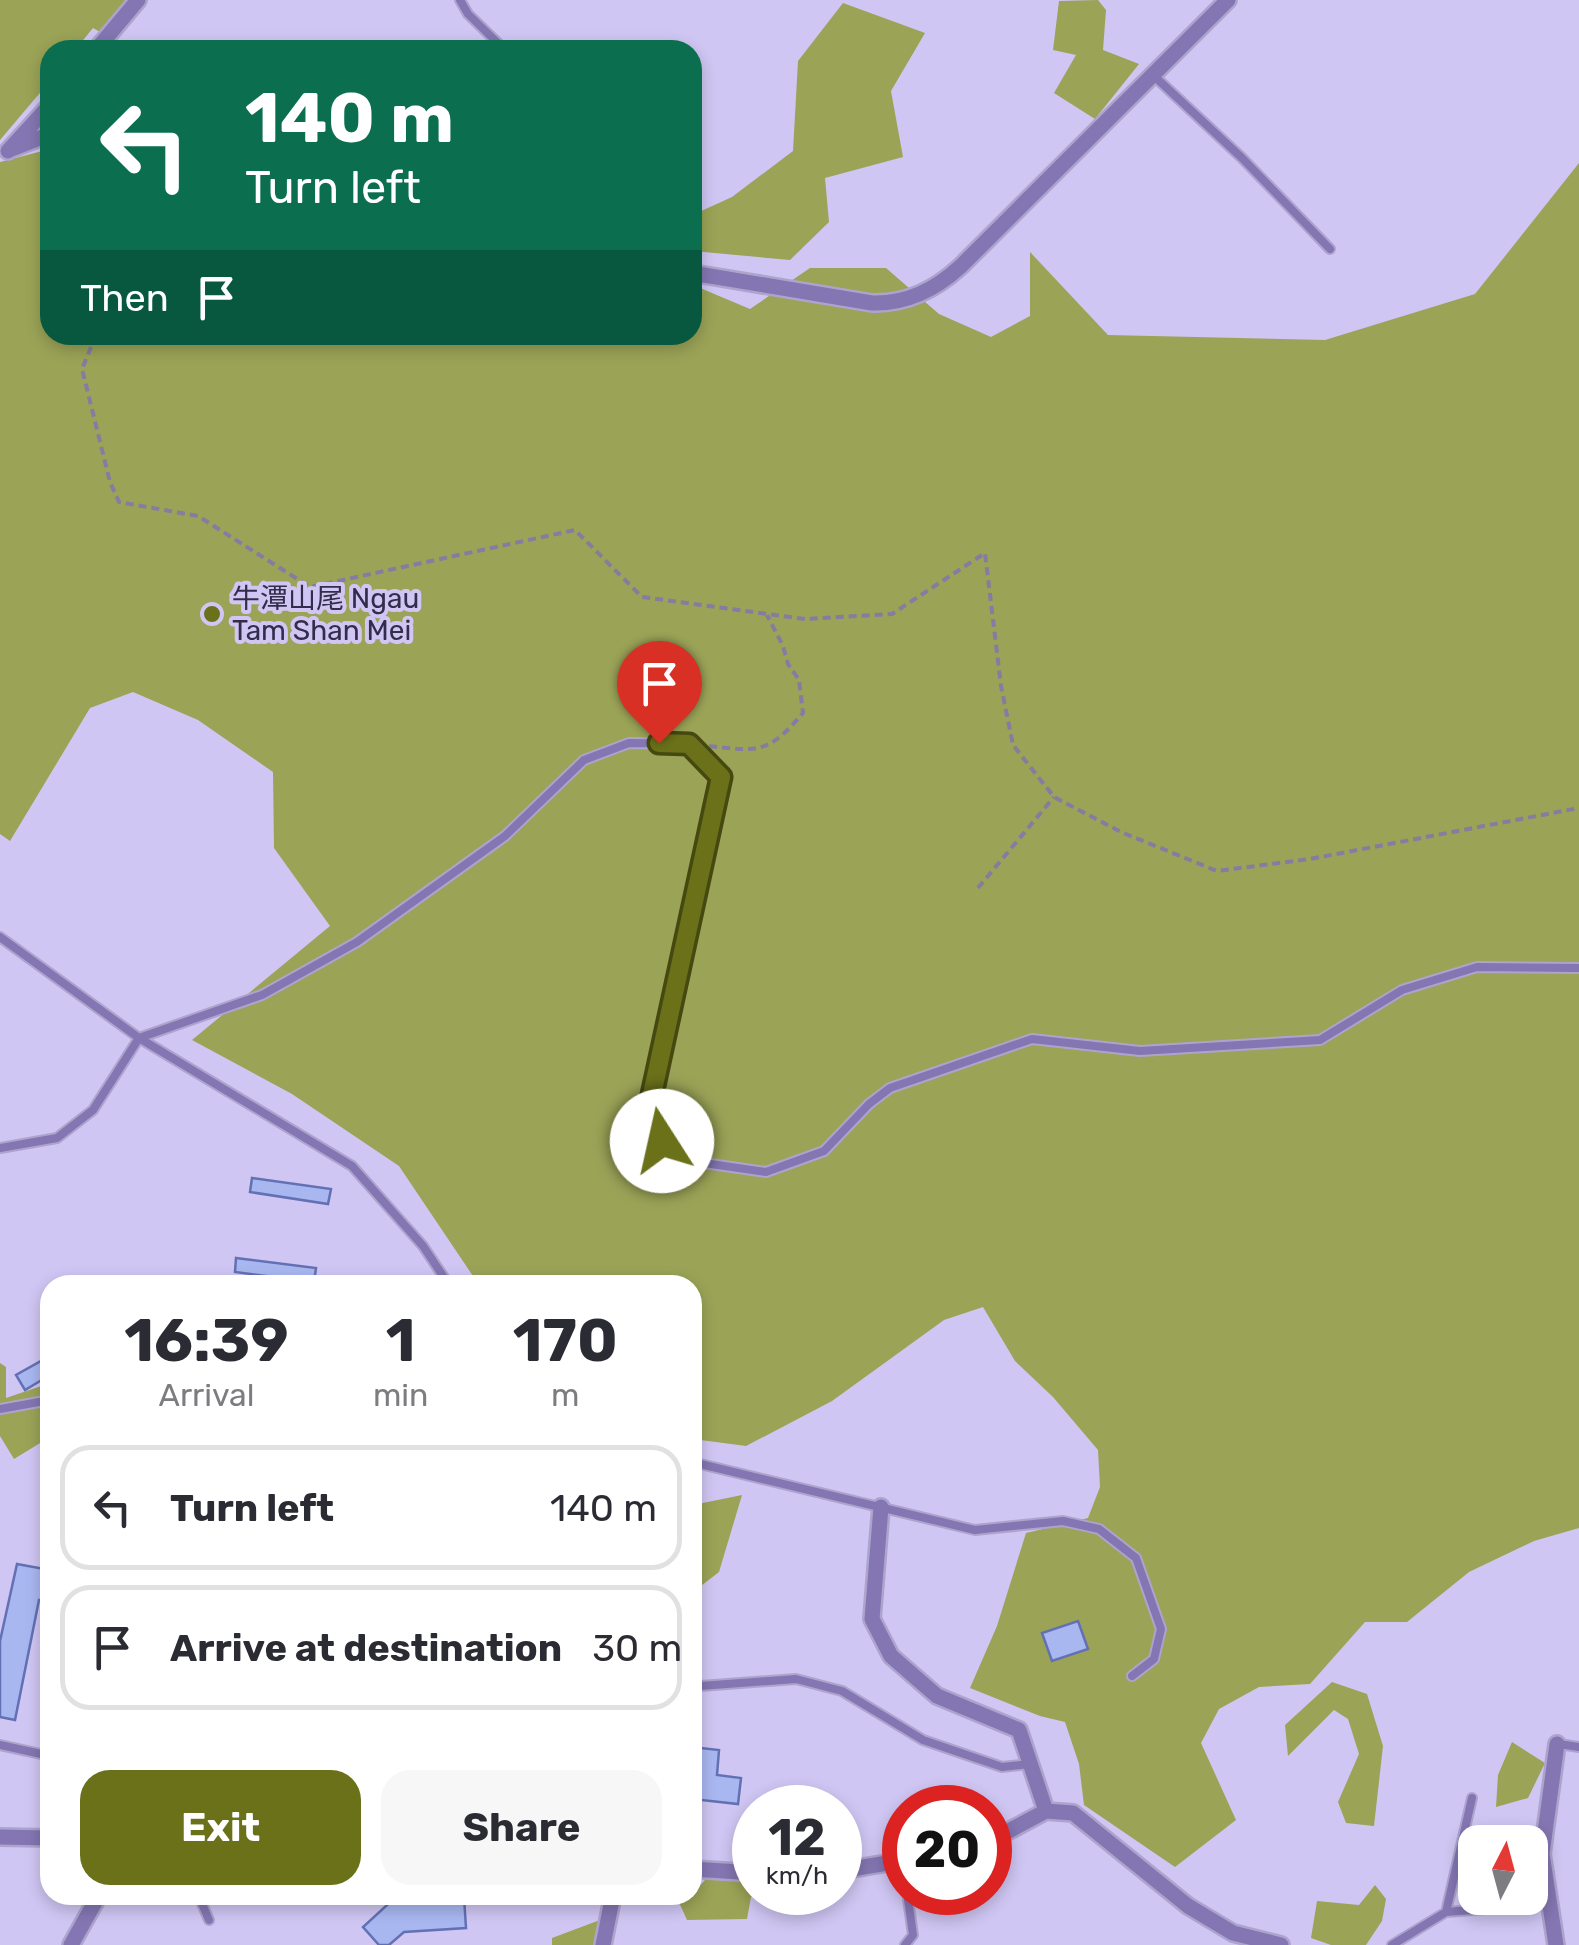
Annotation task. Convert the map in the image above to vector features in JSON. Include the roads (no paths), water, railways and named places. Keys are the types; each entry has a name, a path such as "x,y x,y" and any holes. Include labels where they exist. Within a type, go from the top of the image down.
{"street":[{"path":"104,40 138,0"},
{"path":"702,275 872,303 896,302 925,292 961,266 1228,0"},
{"path":"4,152 40,115"},
{"path":"4,152 40,138"},
{"path":"882,1507 872,1619 891,1656 936,1696 1019,1730 1046,1811"},
{"path":"1556,1945 1542,1854 1558,1744"},
{"path":"1012,1829 1046,1811 1073,1813 1188,1906 1234,1933 1281,1945"},
{"path":"0,1837 40,1838"},
{"path":"702,1870 732,1872"},
{"path":"71,1945 93,1905"},
{"path":"602,1945 611,1905"}],"lane":[{"path":"460,0 468,14 495,40"},
{"path":"1153,75 1242,158 1330,249"},
{"path":"0,1148 56,1138 93,1110 139,1038 262,995 357,942 505,836 584,760 628,743 689,744 721,777 650,1104 662,1141 697,1162 766,1172 781,1167 824,1151 890,1088 1032,1038 1140,1051 1320,1040 1402,990 1477,967 1579,968"},
{"path":"0,937 139,1038 352,1166 423,1246 443,1275"},
{"path":"0,1409 40,1402"},
{"path":"702,1464 974,1530 1063,1521 1099,1529 1136,1558 1161,1629 1154,1659 1132,1676"},
{"path":"702,1686 796,1679 842,1691 924,1740 1002,1767 1030,1764"},
{"path":"1558,1744 1579,1747"},
{"path":"0,1745 40,1754"},
{"path":"1446,1912 1472,1798"},
{"path":"202,1905 209,1920"},
{"path":"1392,1945 1446,1912 1458,1911"},
{"path":"911,1915 913,1935 923,1945"},
{"path":"905,1945 913,1935"}],"place":[{"name":"牛潭山尾 Ngau Tam Shan Mei","path":"212,614"}]}
